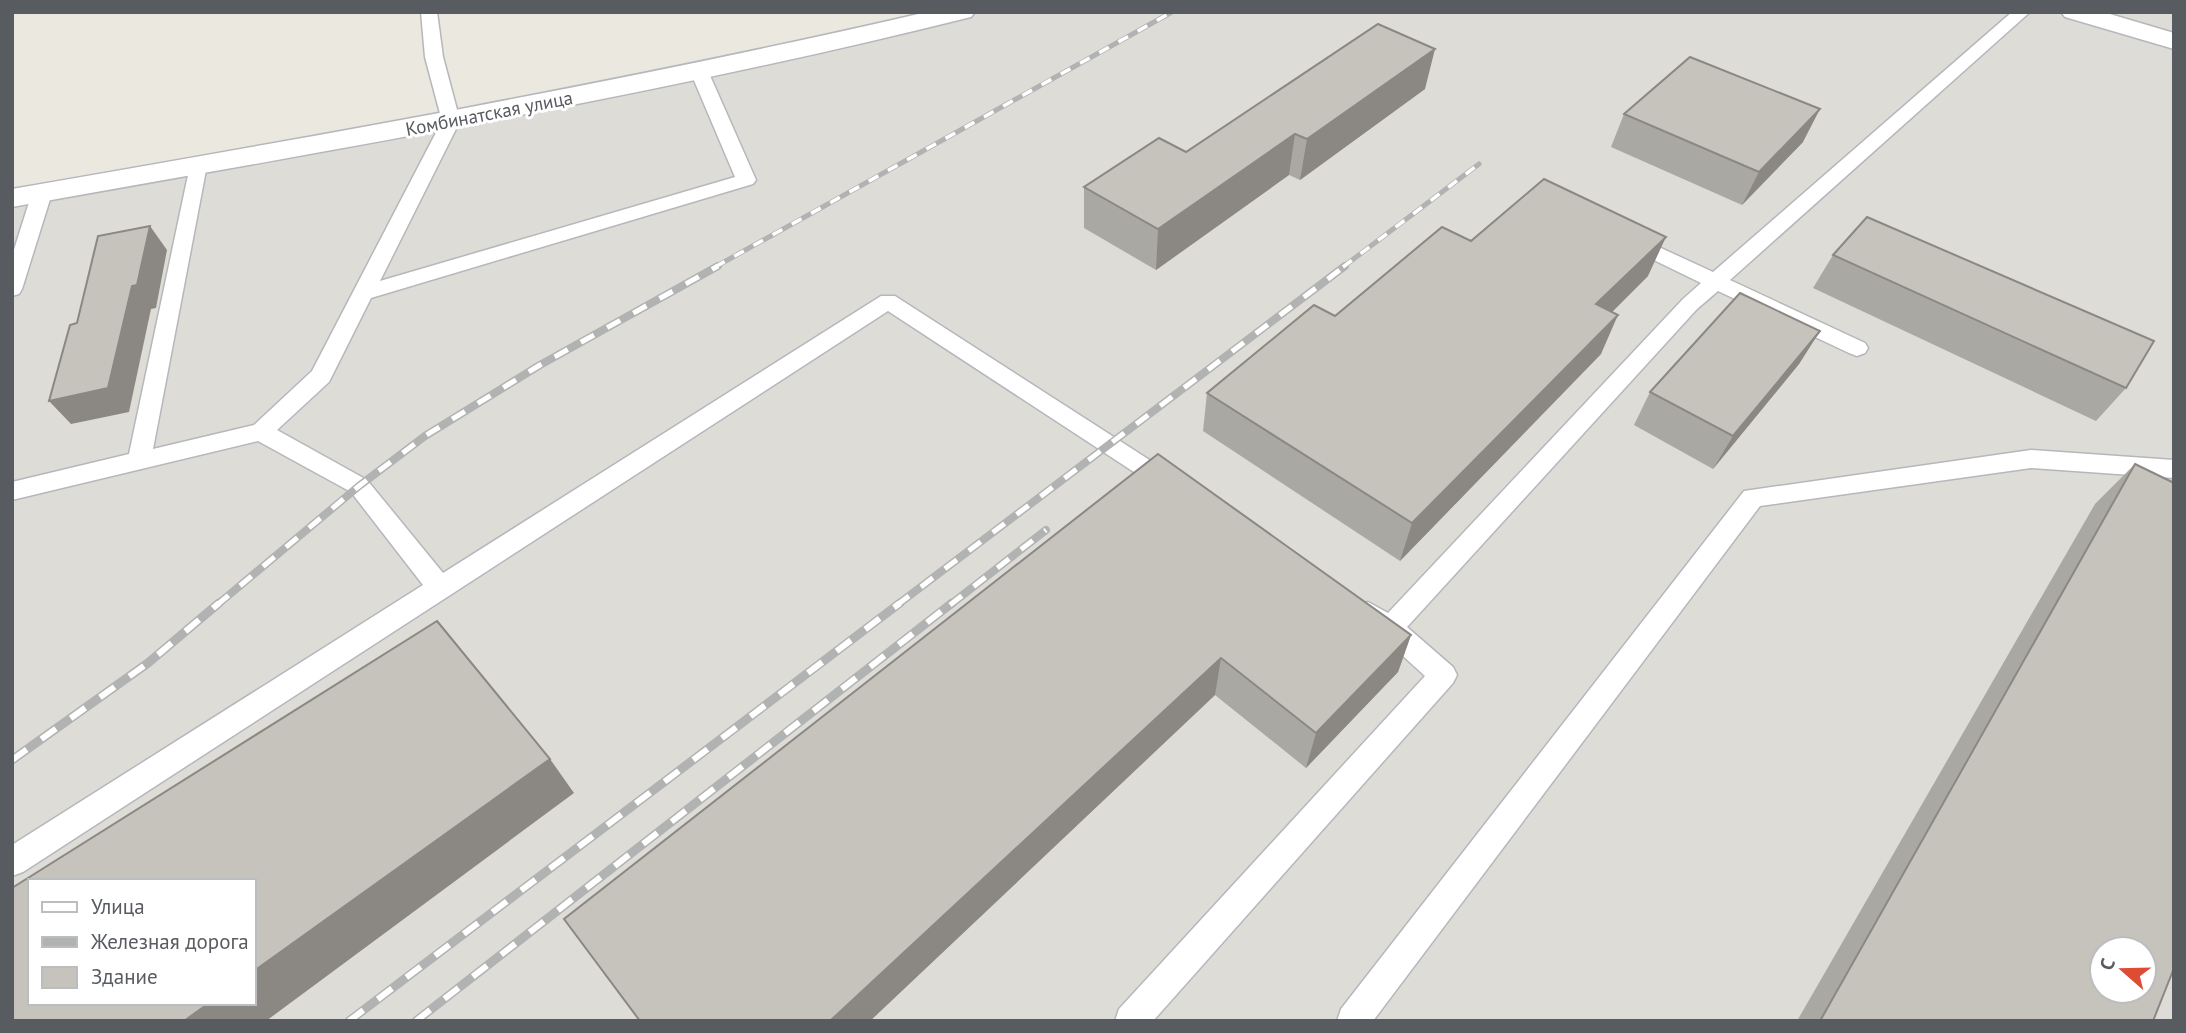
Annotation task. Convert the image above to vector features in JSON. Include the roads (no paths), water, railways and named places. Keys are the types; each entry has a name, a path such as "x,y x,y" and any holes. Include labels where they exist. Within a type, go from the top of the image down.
{"street":[{"name":"Комбинатская улица","path":"12,198 451,121 796,52 962,12"},
{"path":"2074,12 2174,41"}],"lane":[{"path":"12,491 261,432 321,376 451,121 433,57 429,12"},
{"path":"1390,628 1690,304 2022,12"},
{"path":"363,293 746,180 699,71"},
{"path":"139,462 198,165"},
{"path":"12,289 42,193"},
{"path":"1615,234 1857,348"},
{"path":"12,862 888,301 1188,496"},
{"path":"261,432 359,486 440,588"},
{"path":"1353,1021 1753,498 2031,458 2174,469"},
{"path":"1131,1021 1443,676 1390,628 1345,598"}],"railway":[{"path":"715,267 1172,12"},
{"path":"1343,267 1479,164"},
{"path":"217,605 359,486 425,436 540,365 718,266"},
{"path":"897,605 1345,266"},
{"path":"950,605 1046,530"},
{"path":"12,760 148,663 219,603"},
{"path":"349,1021 900,603"},
{"path":"416,1021 952,603"}]}
